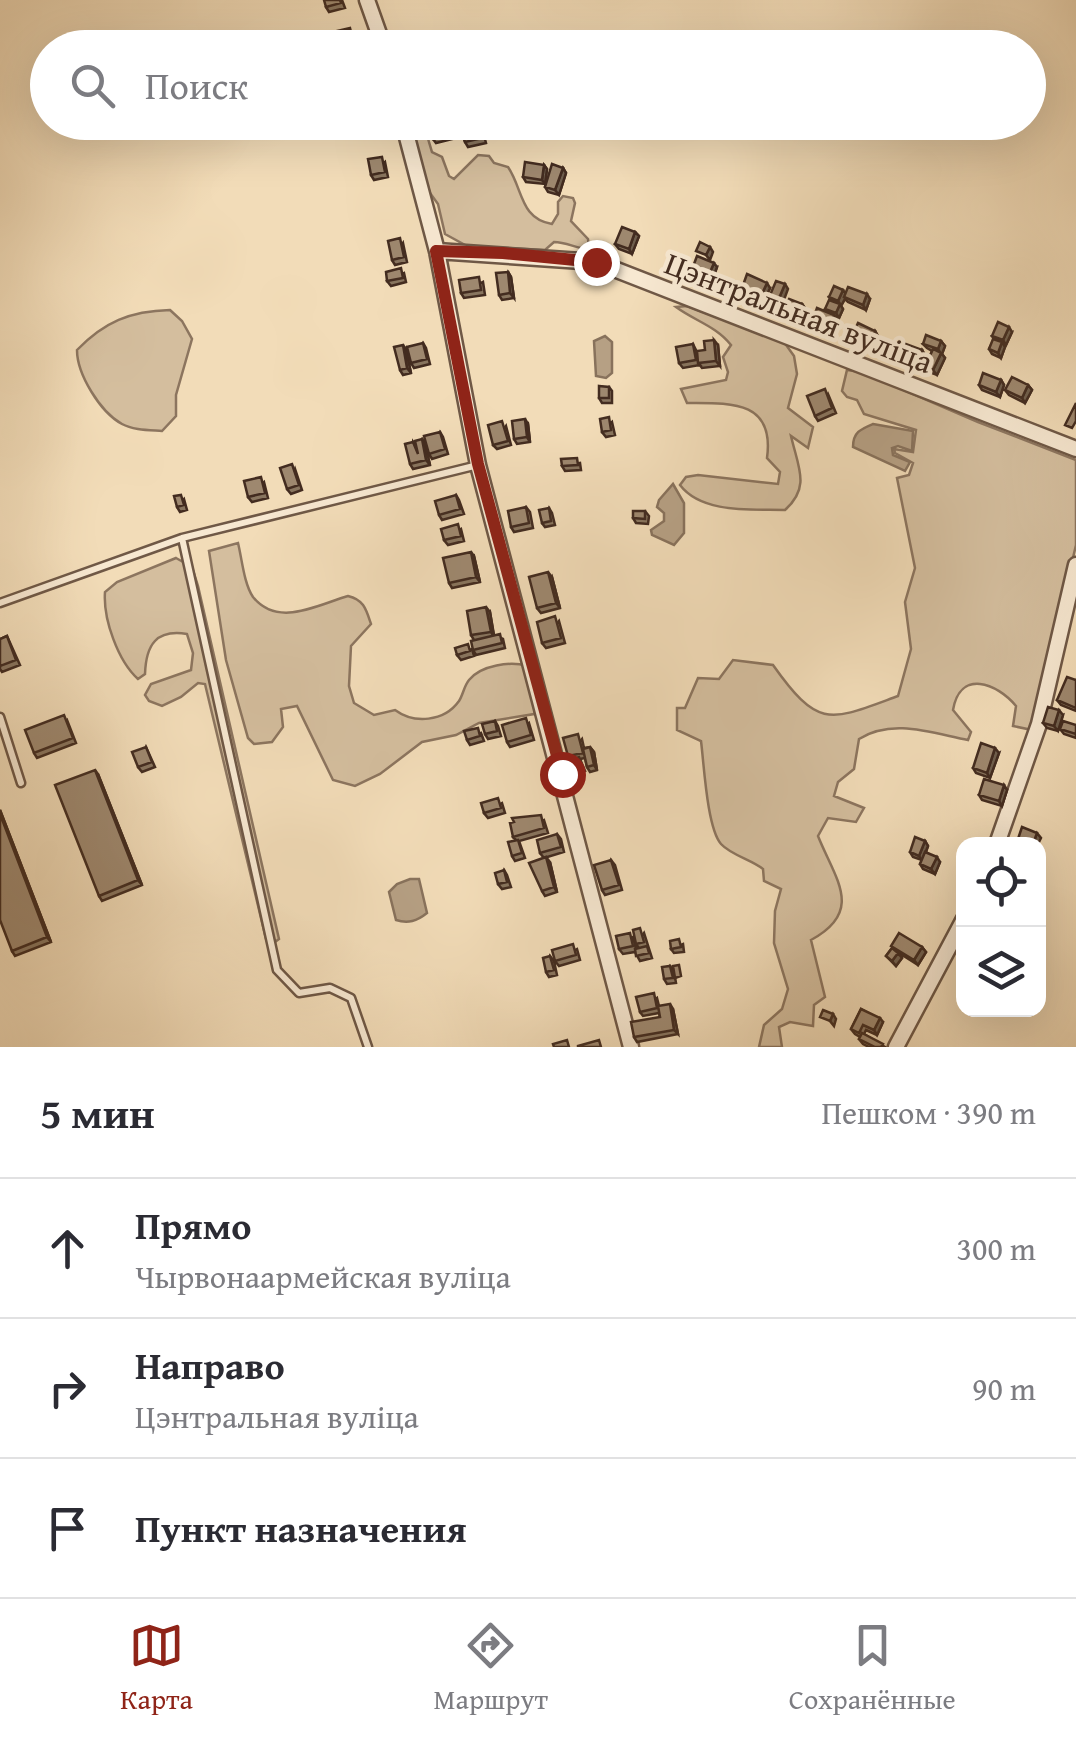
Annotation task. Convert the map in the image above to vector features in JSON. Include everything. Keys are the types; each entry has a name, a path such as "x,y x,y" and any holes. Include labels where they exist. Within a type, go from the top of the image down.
{"street":[{"path":"366,0 377,30"},
{"path":"408,140 436,251 478,464 631,1047"},
{"name":"Цэнтральная вуліца","path":"436,251 596,262 1076,450"},
{"path":"999,837 1039,724 1076,565"},
{"path":"896,1047 960,927"}],"lane":[{"path":"0,603 182,538 478,464"},
{"path":"182,538 277,970 299,993 330,988 351,998 368,1047"},
{"path":"0,717 21,783"}],"shaded area":[{"path":"412,140 428,140 432,152 442,157 454,179 478,155 489,156 494,163 508,167 528,210 542,221 552,224 558,214 558,202 563,196 573,198 571,221 588,239 589,249 554,242 545,250 467,246 445,234 438,204 430,193"},
{"path":"687,306 784,342 794,356 797,374 788,408 813,427 808,448 791,436 800,485 785,510 714,505 689,494 680,485 686,477 698,475 778,484 780,472 767,458 768,439 757,415 733,405 687,403 681,389 726,380 728,372 723,357 731,345 712,328 676,307"},
{"path":"170,310 192,339 176,395 176,416 162,431 126,426 106,411 91,392 77,350 97,332 119,320"},
{"path":"605,336 612,342 612,373 606,378 596,376 594,341"},
{"path":"847,370 862,372 1076,460 1076,545 1032,730 1013,726 1016,706 999,691 980,684 963,689 953,710 971,732 968,740 898,728 859,739 854,769 838,782 834,796 864,808 856,822 828,818 818,836 841,893 837,918 811,940 825,997 814,1005 813,1026 790,1022 779,1027 782,1047 759,1047 764,1025 782,1009 788,989 774,943 775,911 781,889 764,881 763,869 725,848 716,836 701,741 677,730 677,708 685,708 698,678 719,679 733,660 773,665 802,701 827,714 856,711 898,696 911,649 905,602 915,568 897,478 909,475 913,463 894,449 913,452 916,430 864,414 857,400 842,391"},
{"path":"873,424 913,431 912,451 892,448 893,455 910,462 905,471 853,447 858,432"},
{"path":"673,484 684,503 684,533 674,545 652,535 651,530 664,521 664,513 657,507"},
{"path":"238,543 247,585 263,606 274,611 298,612 348,596 364,606 371,624 351,646 349,686 354,703 374,715 395,710 420,719 437,717 453,708 474,675 513,664 527,666 539,703 534,714 479,723 456,735 422,742 380,774 355,786 333,780 297,706 281,709 283,727 272,742 254,744 248,738 226,660 209,551"},
{"path":"176,558 192,567 198,586 279,939 271,945 266,939 205,684 198,683 162,706 145,695 151,684 191,670 193,653 187,634 168,634 155,641 145,674 138,679 124,662 109,627 105,592 117,582"},
{"path":"410,879 419,879 427,913 404,922 396,920 389,892"}],"building":[{"path":"324,0 340,0 341,3 326,7"},
{"path":"382,157 385,172 371,175 368,159"},
{"path":"525,162 544,165 542,180 523,177"},
{"path":"552,164 563,168 555,190 545,187"},
{"path":"622,227 635,232 629,249 615,244"},
{"path":"400,238 404,257 392,260 388,241"},
{"path":"700,242 710,247 706,255 696,251"},
{"path":"697,256 714,263 707,279 691,272"},
{"path":"401,268 403,278 387,281 386,272"},
{"path":"508,272 510,293 499,295 496,273"},
{"path":"747,274 767,283 761,296 742,288"},
{"path":"479,277 481,290 461,293 459,280"},
{"path":"776,281 785,284 777,303 768,300"},
{"path":"834,286 843,290 838,301 829,297"},
{"path":"848,287 867,294 863,305 844,297"},
{"path":"789,299 802,304 797,315 784,310"},
{"path":"829,300 840,304 836,313 825,309"},
{"path":"817,308 834,315 829,328 812,322"},
{"path":"998,322 1009,327 1003,340 992,336"},
{"path":"858,323 875,331 869,344 852,336"},
{"path":"926,335 941,341 938,349 923,344"},
{"path":"993,339 1002,342 998,353 989,349"},
{"path":"714,340 716,361 698,363 697,351 705,350 704,341"},
{"path":"423,343 427,359 411,363 407,347"},
{"path":"903,343 922,350 917,363 898,355"},
{"path":"693,344 696,360 679,363 676,347"},
{"path":"403,345 407,368 400,370 394,347"},
{"path":"933,349 941,353 933,370 925,367"},
{"path":"983,373 1001,380 996,392 979,385"},
{"path":"1012,377 1028,385 1022,398 1005,390"},
{"path":"599,386 609,387 609,398 599,398"},
{"path":"825,389 832,408 815,416 807,396"},
{"path":"1076,403 1076,421 1072,428 1065,425"},
{"path":"609,417 611,430 602,432 600,419"},
{"path":"525,419 527,437 514,439 512,421"},
{"path":"502,421 508,441 493,445 488,425"},
{"path":"440,432 445,449 429,454 424,436"},
{"path":"422,439 426,460 410,464 405,444 413,442 418,454 415,441"},
{"path":"577,458 578,465 562,466 561,459"},
{"path":"292,464 299,485 287,489 280,468"},
{"path":"261,477 265,493 248,497 244,481"},
{"path":"181,495 184,505 177,507 174,496"},
{"path":"456,495 460,509 439,515 435,501"},
{"path":"526,507 529,523 511,527 508,511"},
{"path":"549,508 551,521 542,523 539,510"},
{"path":"633,511 645,511 645,519 633,518"},
{"path":"458,524 461,536 444,540 441,529"},
{"path":"471,552 476,577 449,583 443,558"},
{"path":"548,572 556,603 537,608 529,577"},
{"path":"486,607 491,632 471,635 467,611"},
{"path":"555,616 561,638 542,643 537,622"},
{"path":"500,634 502,643 473,650 471,641"},
{"path":"7,636 16,660 0,666 0,639"},
{"path":"468,644 470,651 457,655 455,648"},
{"path":"1067,677 1076,680 1076,708 1057,700"},
{"path":"1048,707 1059,710 1054,726 1043,723"},
{"path":"64,715 73,738 34,753 25,730"},
{"path":"526,718 531,735 507,742 502,725"},
{"path":"495,721 497,731 485,734 482,724"},
{"path":"1063,721 1076,725 1076,734 1060,729"},
{"path":"478,728 480,736 467,740 464,731"},
{"path":"578,734 583,753 568,756 563,738"},
{"path":"981,743 995,748 987,773 973,768"},
{"path":"146,747 152,762 138,767 132,752"},
{"path":"590,747 594,765 587,767 583,749"},
{"path":"579,757 582,766 571,769 568,761"},
{"path":"95,770 138,880 99,896 55,785"},
{"path":"984,779 1004,785 999,801 979,795"},
{"path":"498,798 501,808 484,813 481,803"},
{"path":"0,814 47,937 12,951 0,920"},
{"path":"541,815 544,828 513,837 512,818"},
{"path":"1022,827 1037,833 1036,837 1019,837"},
{"path":"557,834 561,847 540,853 537,840"},
{"path":"915,837 925,841 919,856 910,852"},
{"path":"518,840 522,853 512,856 508,842"},
{"path":"925,852 937,857 931,869 920,864"},
{"path":"546,857 554,887 542,891 529,863"},
{"path":"611,860 619,885 602,890 594,865"},
{"path":"504,870 507,882 498,884 495,873"},
{"path":"640,928 644,942 636,944 633,930"},
{"path":"630,933 633,946 619,949 616,936"},
{"path":"899,933 922,947 914,960 891,946"},
{"path":"679,939 681,947 671,949 670,941"},
{"path":"573,944 576,955 555,961 552,950"},
{"path":"647,946 649,953 636,956 635,949"},
{"path":"892,948 898,953 892,961 886,956"},
{"path":"550,956 554,970 546,972 543,958"},
{"path":"679,965 681,976 675,978 673,966"},
{"path":"670,966 673,978 664,979 662,967"},
{"path":"654,993 657,1008 640,1012 636,997"},
{"path":"670,1004 674,1030 634,1037 631,1022 660,1017 658,1006"},
{"path":"861,1009 880,1018 874,1030 863,1025 859,1033 851,1029"},
{"path":"823,1010 833,1014 830,1021 820,1017"},
{"path":"862,1033 883,1044 875,1047 859,1039"},
{"path":"567,1040 569,1047 554,1047 553,1044"},
{"path":"599,1040 601,1047 578,1047 578,1046"}],"route":[{"path":"562,774 478,464 436,251 596,262"}]}
